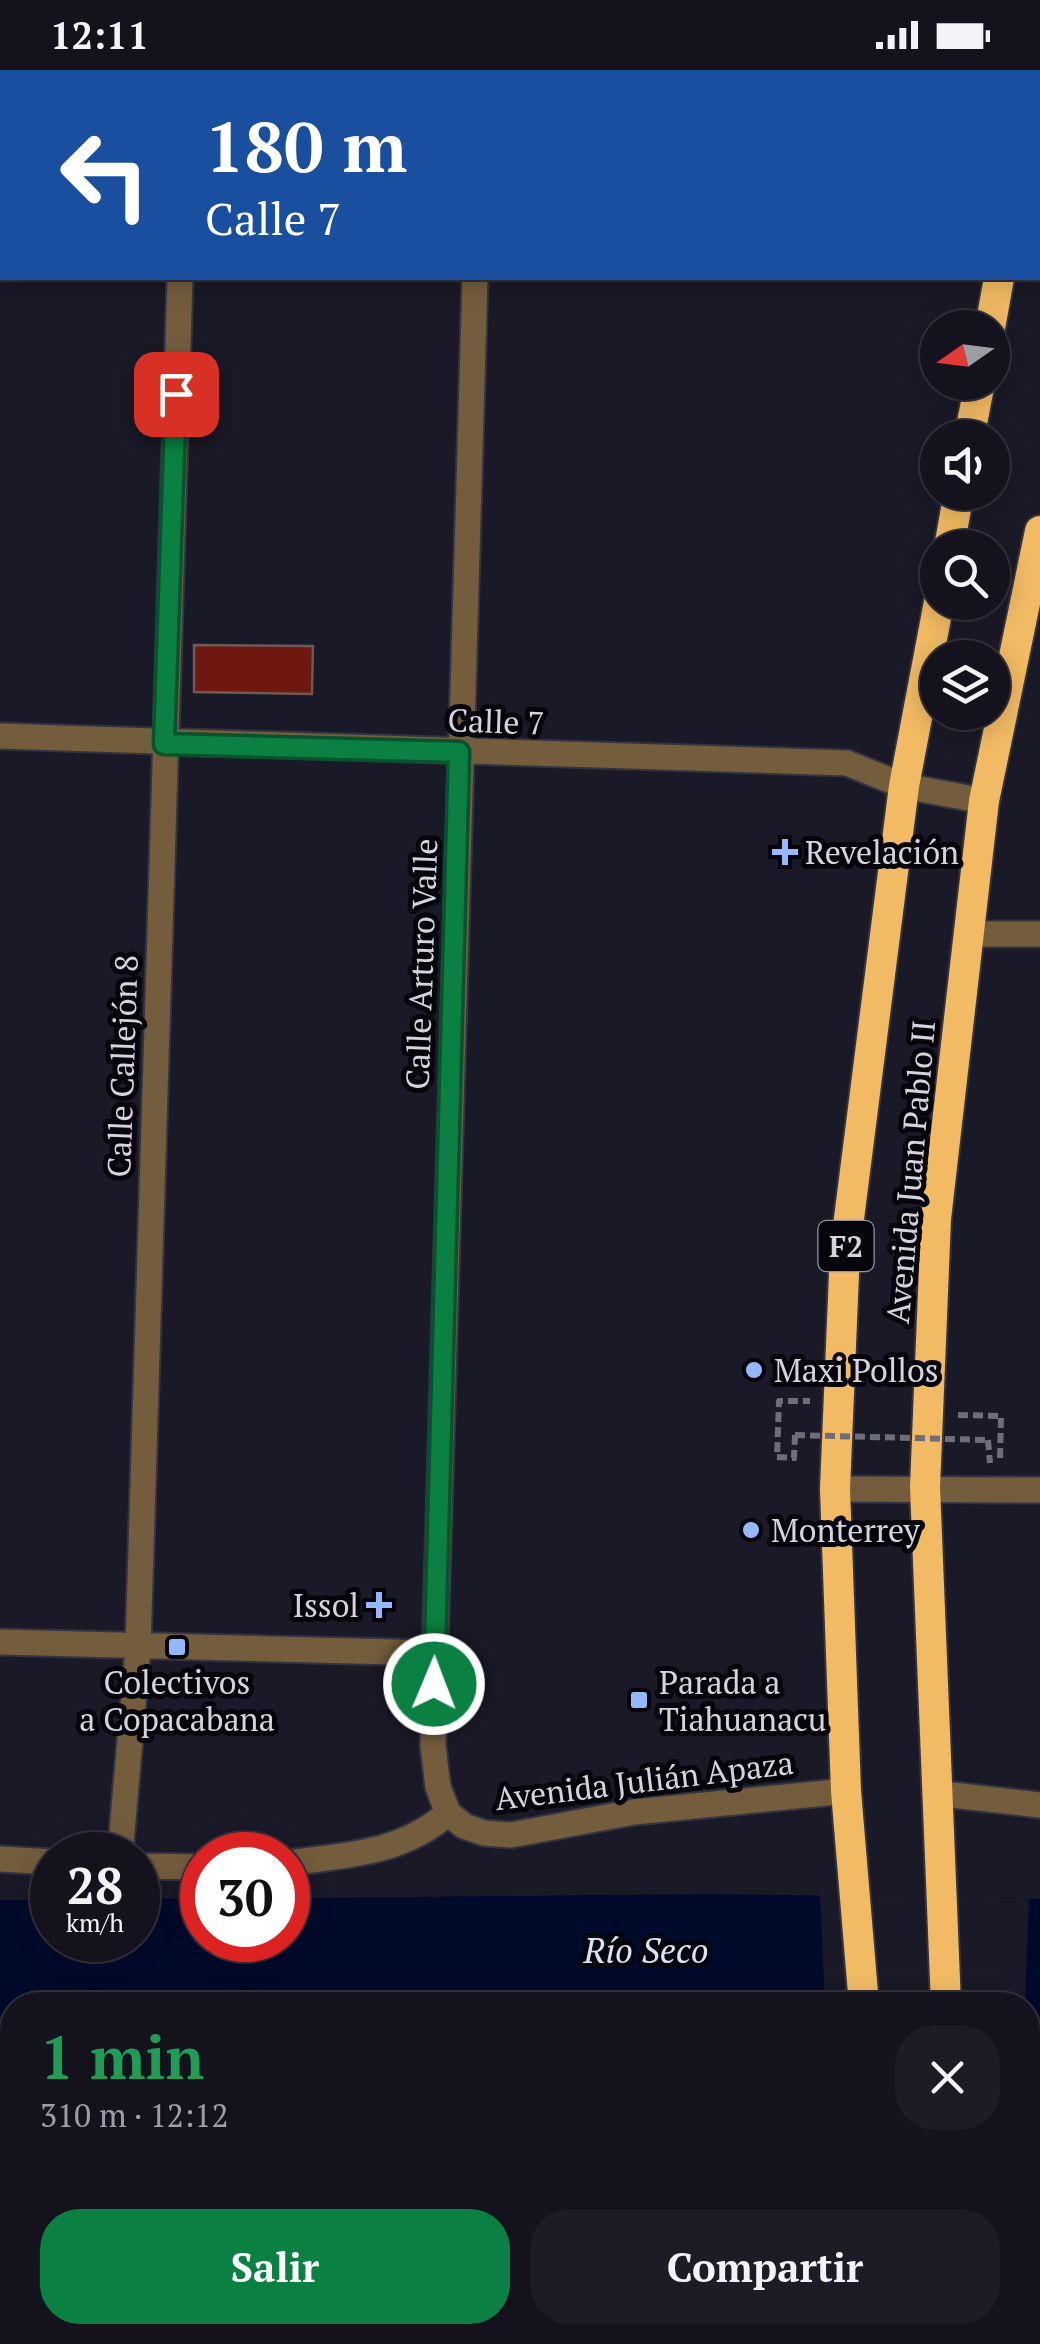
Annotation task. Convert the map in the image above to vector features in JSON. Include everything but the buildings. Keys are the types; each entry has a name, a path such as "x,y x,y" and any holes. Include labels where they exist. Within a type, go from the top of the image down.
{"highway":[{"path":"993,310 999,280"},
{"name":"Avenida Juan Pablo II","path":"945,1992 934,1792 925,1487 936,1219 984,802 1040,531"},
{"name":"Avenida Juan Pablo II","path":"863,1992 846,1791 835,1489 845,1250 904,786 935,620"}],"street":[{"name":"Calle Callejón 8","path":"122,1832 138,1647 180,280"},
{"name":"Calle Arturo Valle","path":"448,1813 438,1787 433,1746 475,280"},
{"name":"Calle 7","path":"0,736 848,763 904,786 984,802"},
{"path":"968,934 1040,934"},
{"path":"835,1489 1040,1490"},
{"path":"0,1642 435,1653"},
{"name":"Avenida Julián Apaza","path":"310,1859 422,1836 448,1813 464,1826 511,1835 634,1812 846,1791"},
{"path":"934,1792 1040,1805"},
{"path":"0,1859 30,1861"}],"path":[{"path":"779,1400 778,1458 794,1458 795,1435 988,1440 988,1462 1000,1463 1001,1416 927,1414"}],"water":[{"name":"Río Seco","path":"711,1894 1040,1899 1040,1992 233,1992 0,1973 0,1900 30,1900 30,1962 160,1962 160,1899 180,1898 180,1962 310,1962 310,1898"}],"pier":[{"path":"820,1895 1029,1899 1025,1992 824,1992"}],"place":[{"name":"Revelación","path":"785,852"},
{"name":"Maxi Pollos","path":"754,1370"},
{"name":"Monterrey","path":"751,1530"},
{"name":"Issol","path":"379,1605"},
{"name":"Colectivos a Copacabana","path":"177,1647"},
{"name":"Parada a Tiahuanacu","path":"639,1700"}],"route":[{"path":"176,394 164,744 459,752 434,1684"}]}
